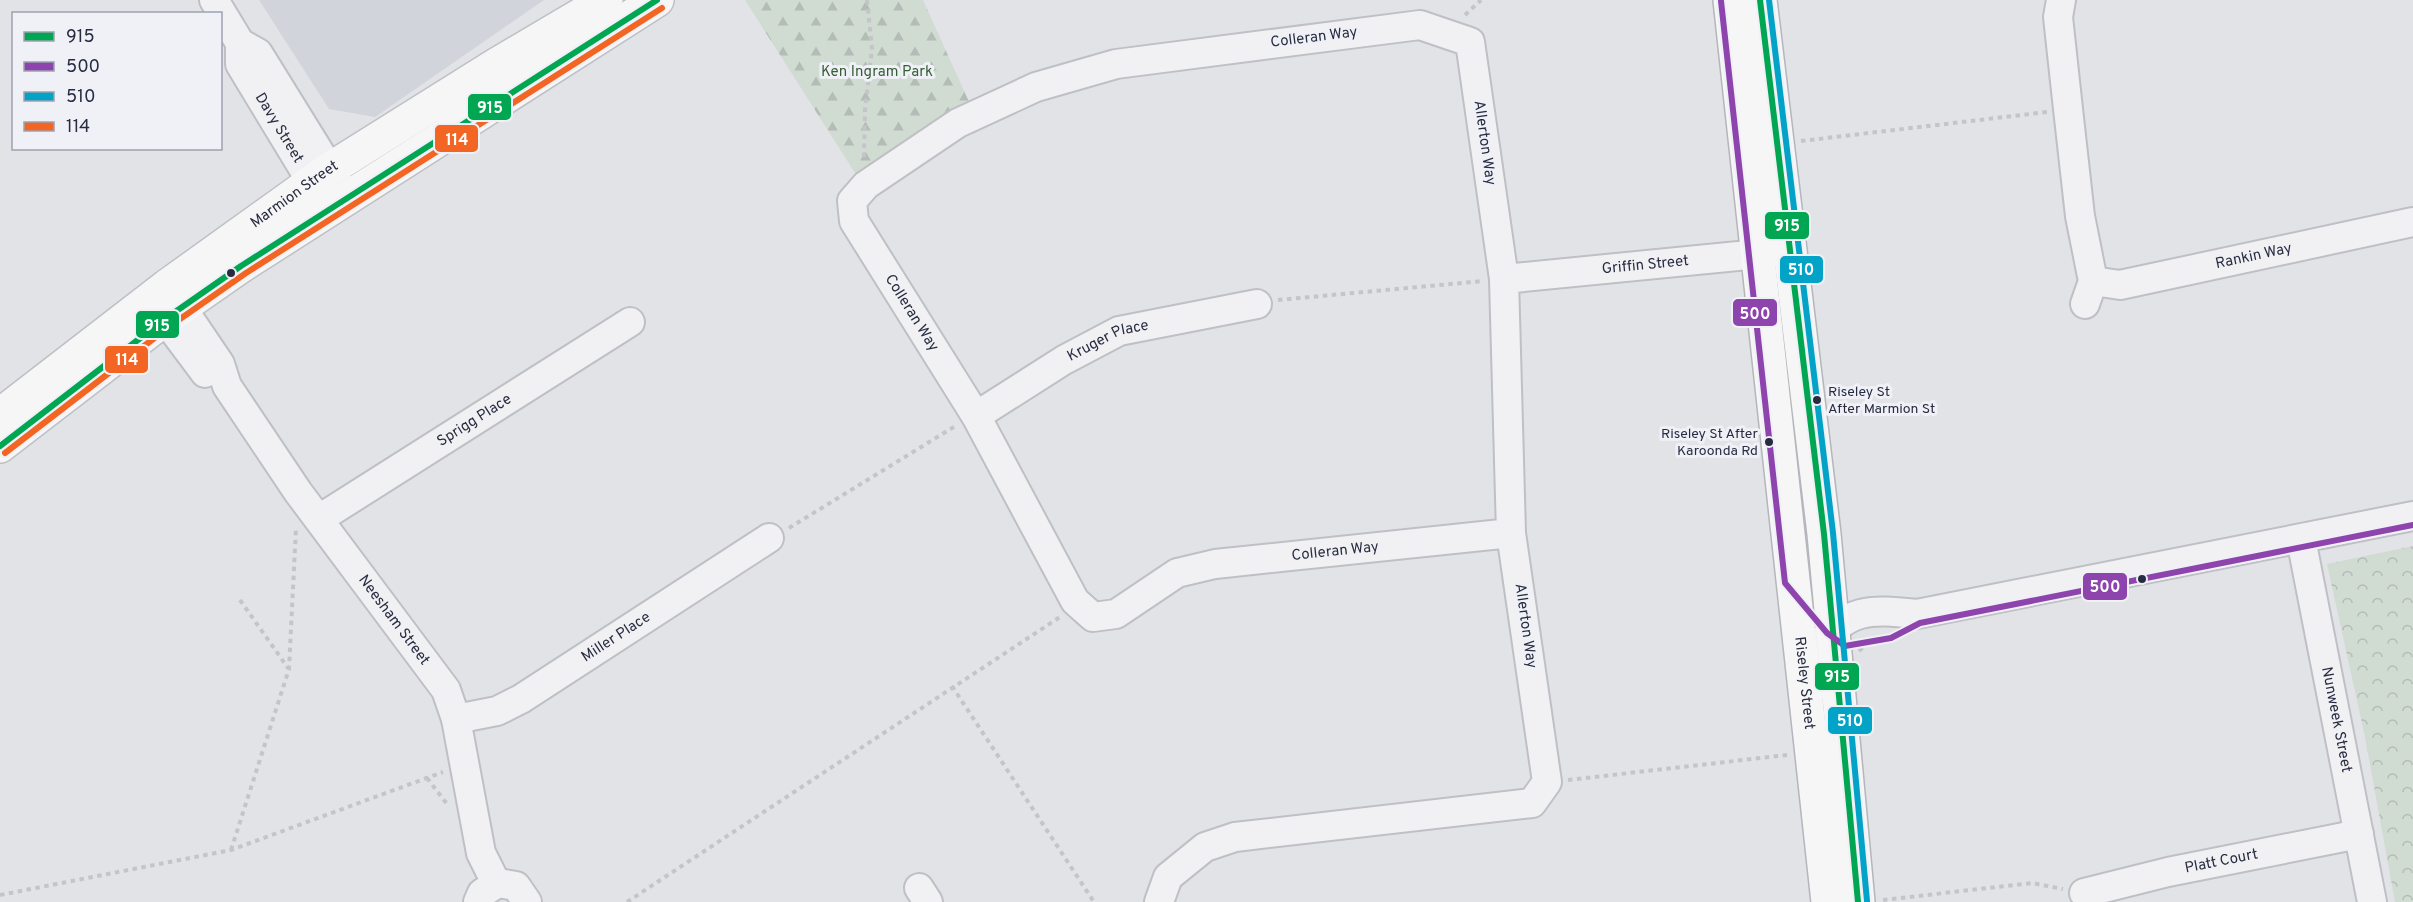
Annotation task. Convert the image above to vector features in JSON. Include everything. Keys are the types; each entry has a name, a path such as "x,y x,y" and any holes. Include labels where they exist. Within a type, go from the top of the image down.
{"main road":[{"name":"Marmion Street","path":"0,446 166,303 321,175 606,0"},
{"name":"Marmion Street","path":"0,416 166,303 338,204 657,0"},
{"name":"Riseley Street","path":"1731,0 1774,253 1833,627 1867,901"},
{"name":"Riseley Street","path":"1760,0 1794,581 1800,747 1828,902"}],"street":[{"name":"Rankin Way","path":"2061,0 2058,17 2089,293 2413,222"},
{"name":"Davy Street","path":"222,13 240,43 240,64 321,175 338,204"},
{"name":"Colleran Way","path":"1470,42 1420,25 1116,64 1036,87 958,123 866,185 852,201 854,220 976,416 1075,601 1093,617 1116,615 1177,573 1215,564 1511,533"},
{"name":"Allerton Way","path":"1470,42 1504,279 1511,533 1547,782"},
{"name":"Griffin Street","path":"1504,279 1774,253"},
{"name":"Neesham Street","path":"166,303 220,364 227,386 298,492 446,690 456,719 487,893 508,883 516,886 526,902"},
{"name":"Kruger Place","path":"976,416 1065,360 1119,331 1257,304"},
{"name":"Sprigg Place","path":"318,519 630,322"},
{"path":"1794,581 1833,627 1848,637 1888,629 1917,614 2413,516"},
{"name":"Miller Place","path":"456,719 497,711 521,699 769,538"},
{"name":"Nunweek Street","path":"2301,539 2372,902"},
{"path":"1800,747 1821,717 1816,648 1833,627"},
{"path":"1160,902 1168,877 1205,847 1235,837 1532,803 1547,782"},
{"name":"Platt Court","path":"2084,893 2168,872 2359,834"}],"path":[{"path":"866,185 865,110 872,49 867,0"},
{"path":"1793,142 2068,109"},
{"path":"1257,304 1288,298 1504,279"},
{"path":"769,538 813,516 941,433 976,416"},
{"path":"231,850 289,669 298,492"},
{"path":"240,600 289,669"},
{"path":"627,902 952,686 1057,621 1075,601"},
{"path":"952,686 1094,902"},
{"path":"1547,782 1800,747"},
{"path":"0,895 231,850 465,765"},
{"path":"1867,901 2032,883 2084,893"}],"shaded area":[{"path":"259,0 544,0 375,117 329,109"}],"green space":[{"name":"Ken Ingram Park","path":"745,0 923,0 970,104 857,176"},
{"path":"2413,546 2413,902 2395,902 2365,737 2327,564"}],"transit line":[{"name":"915","path":"0,446 165,319 241,266 657,0"},
{"name":"915","path":"1760,0 1824,534 1858,902"},
{"name":"510","path":"1769,0 1833,533 1867,901"},
{"name":"500","path":"1721,1 1785,583 1827,633 1845,646 1891,638 1920,623 2413,525"},
{"name":"114","path":"5,453 170,326 246,273 662,8"}],"place":[{"name":"Riseley St After Marmion St","path":"1817,400"},
{"name":"Riseley St After Karoonda Rd","path":"1769,442"}]}
